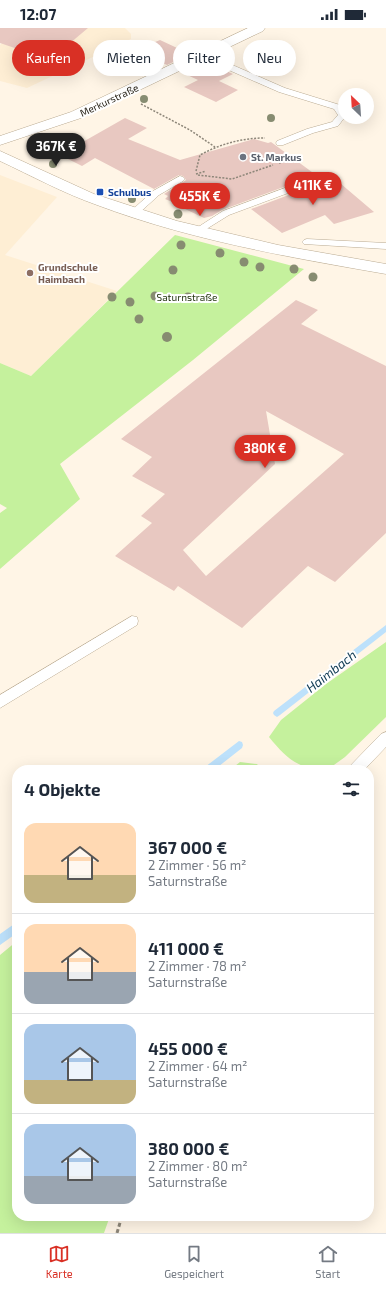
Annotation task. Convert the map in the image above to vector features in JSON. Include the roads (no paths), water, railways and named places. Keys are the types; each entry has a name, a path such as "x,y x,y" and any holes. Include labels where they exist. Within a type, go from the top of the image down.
{"street":[{"name":"Merkurstraße","path":"233,40 258,28"},
{"name":"Merkurstraße","path":"0,141 76,115 173,69"},
{"path":"0,155 62,185 134,213 197,231 264,247 386,269"}],"lane":[{"path":"235,69 282,90 336,107 342,116 335,124 310,131 280,143"},
{"path":"197,231 226,213 320,178"},
{"path":"134,213 156,193 180,179"},
{"path":"307,242 386,246"},
{"path":"0,702 132,621"},
{"path":"360,765 386,738"}],"waterway":[{"name":"Haimbach","path":"277,713 386,628"},
{"name":"Haimbach","path":"214,765 239,745"},
{"name":"Haimbach","path":"0,940 12,931"}],"place":[{"name":"St. Markus","path":"243,157"},
{"name":"Schulbus","path":"100,192"},
{"name":"Grundschule Haimbach","path":"30,273"}],"park label":[{"name":"Saturnstraße","path":"187,297"}]}
